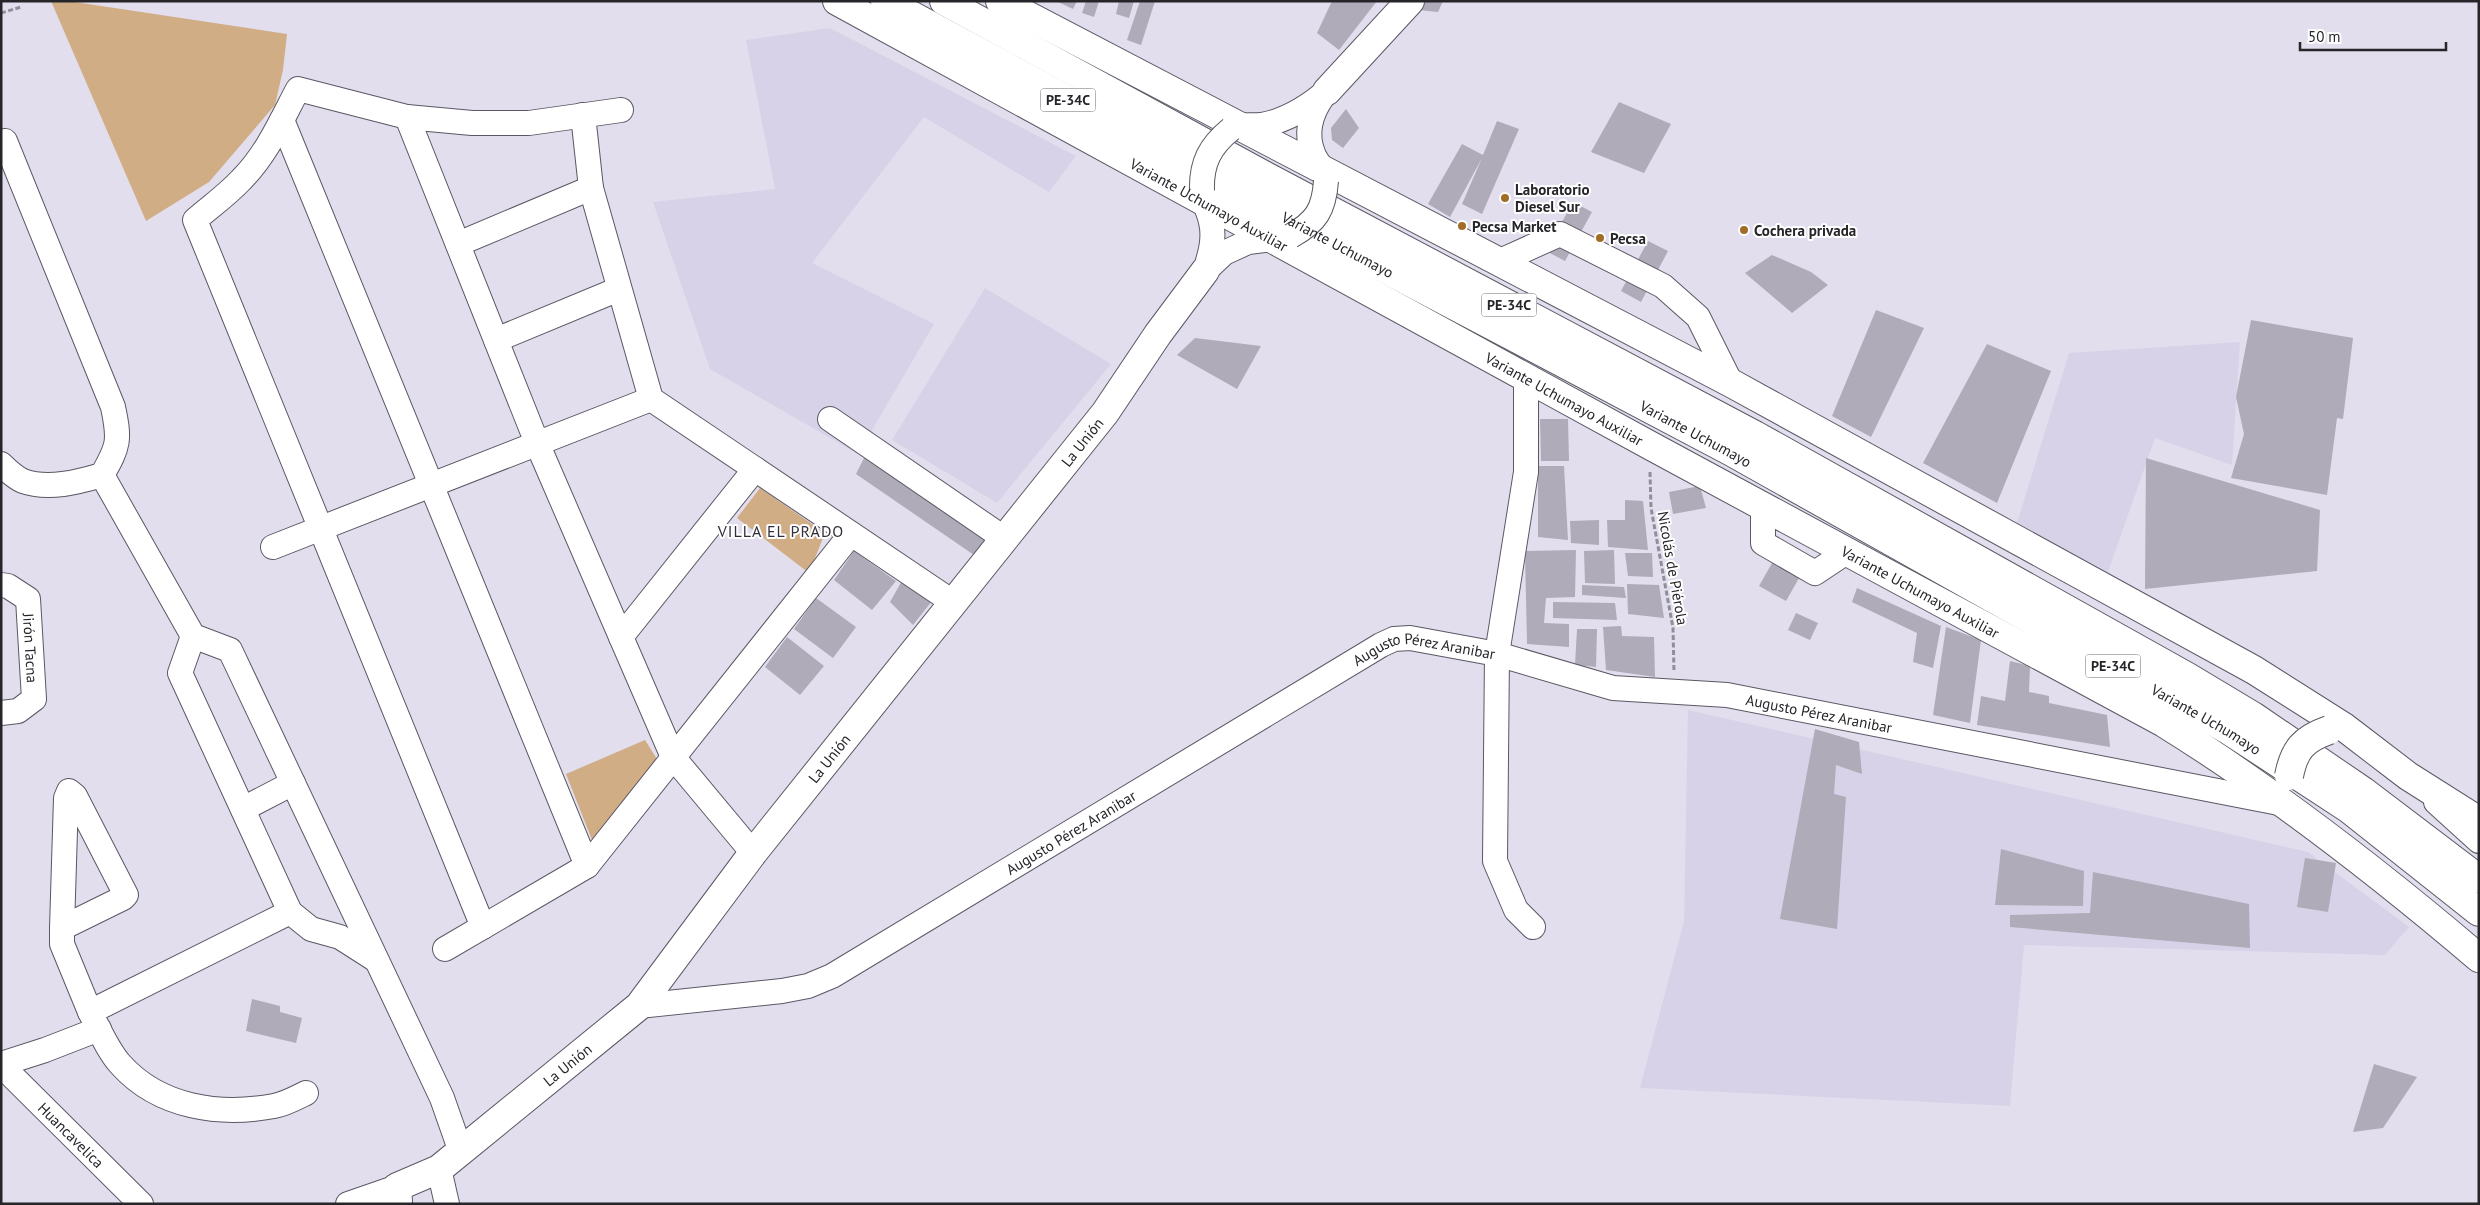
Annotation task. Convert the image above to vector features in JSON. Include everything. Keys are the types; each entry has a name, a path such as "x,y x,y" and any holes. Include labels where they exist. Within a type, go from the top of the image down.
{"main road":[{"name":"Variante Uchumayo Auxiliar","path":"837,1 1283,238 1526,377 1653,447 2164,723 2220,757 2288,807"},
{"name":"Variante Uchumayo","path":"885,1 1252,199 1728,450 2228,730 2349,809 2479,912"},
{"name":"Variante Uchumayo","path":"944,1 1262,174 1755,435 2188,677 2253,716 2363,791 2479,879"},
{"path":"1000,1 1325,177 1498,262 1731,383 2254,670 2336,729 2479,821"},
{"path":"1328,91 1410,1"},
{"name":"La Unión","path":"396,1195 439,1170 639,1006 753,853 1105,413 1158,334 1205,271"},
{"path":"2336,729 2313,736 2300,746 2292,760 2289,776 2288,807 2422,910 2479,958"}],"street":[{"path":"483,927 195,220 241,180 261,156 298,89 407,117 472,123 528,123 621,110"},
{"path":"1202,195 1202,173 1207,156 1217,140 1234,127 1261,125 1286,118 1308,107 1328,91"},
{"path":"1283,238 1306,227 1318,214 1325,198 1325,177 1313,153 1309,131 1314,109 1328,91"},
{"path":"583,115 591,188 651,399 954,603"},
{"path":"407,117 537,443 673,757 753,853"},
{"path":"282,120 587,866"},
{"path":"1,144 5,141 114,407 119,434 112,457 102,475 75,483 48,485 23,481 1,464"},
{"path":"458,244 591,188"},
{"name":"La Unión","path":"1202,195 1212,231 1212,247 1205,271"},
{"path":"1498,262 1560,234 1662,286 1698,318 1731,383"},
{"name":"La Unión","path":"1205,271 1224,253 1248,242 1283,238"},
{"path":"496,340 620,289"},
{"path":"1526,377 1526,472 1497,654 1495,861 1516,910 1533,927"},
{"path":"272,547 651,399"},
{"path":"830,420 1005,539"},
{"path":"621,637 755,469"},
{"path":"102,475 193,636 230,650 442,1098 461,1152"},
{"path":"445,949 587,866 851,534"},
{"name":"Jirón Tacna","path":"1,586 8,586 28,598 34,699 18,711 1,713"},
{"path":"193,636 180,673 290,912 311,929 340,937 377,961"},
{"name":"Augusto Pérez Aranibar","path":"639,1006 782,991 808,986 832,976 1381,645 1394,639 1410,638 1497,654 1613,688 1727,695 2288,807 2324,821 2409,884 2479,940"},
{"path":"2408,776 2479,842"},
{"path":"243,809 293,783"},
{"path":"62,928 124,898 126,894 75,796 69,791 66,798 62,928 62,944 94,1020 120,1064 137,1080 160,1094 191,1106 227,1112 276,1106 306,1093"},
{"path":"1,1064 45,1050 94,1020 290,912"},
{"name":"Huancavelica","path":"1,1064 141,1204"},
{"path":"439,1170 447,1204"},
{"path":"348,1204 396,1195"}],"path":[{"path":"1,13 21,7"},
{"name":"Nicolás de Piérola","path":"1653,447 1650,460 1651,508 1672,628 1675,692"}],"shaded area":[{"path":"51,1 68,1 287,34 283,70 275,105 209,182 146,221"},
{"path":"830,28 1076,156 1049,192 924,117 812,263 934,324 858,454 710,369 653,202 775,189 746,40"},
{"path":"985,288 1111,364 997,503 892,440"},
{"path":"2240,342 2232,465 2155,438 2108,572 2017,523 2069,353"},
{"path":"760,488 825,533 809,573 737,518"},
{"path":"1688,710 2308,852 2409,927 2385,955 2024,945 2010,1106 1640,1088 1684,921"},
{"path":"645,740 660,764 594,845 566,774"}],"building":[{"path":"1056,1 1077,1 1073,9"},
{"path":"1086,1 1099,1 1094,17 1082,13"},
{"path":"1119,1 1134,1 1129,18 1116,14"},
{"path":"1140,1 1155,1 1141,45 1127,40"},
{"path":"1332,1 1377,1 1339,50 1317,33"},
{"path":"1426,1 1443,1 1438,12 1419,10"},
{"path":"1619,102 1671,124 1644,173 1591,152"},
{"path":"1346,109 1359,128 1343,148 1332,140 1331,128"},
{"path":"1497,121 1519,129 1482,214 1462,204 1482,158 1450,217 1428,204 1462,144 1483,155"},
{"path":"1573,202 1592,212 1565,261 1546,251"},
{"path":"1648,241 1668,251 1641,302 1621,291"},
{"path":"1772,255 1811,272 1828,285 1792,313 1745,273"},
{"path":"1876,310 1924,328 1871,437 1832,416"},
{"path":"2251,320 2353,338 2343,419 2337,418 2327,495 2231,478 2244,434 2236,397"},
{"path":"1195,338 1261,346 1237,389 1177,355"},
{"path":"1987,344 2051,371 1997,503 1923,463"},
{"path":"1540,419 1568,419 1569,461 1541,461"},
{"path":"868,450 998,525 974,555 856,474"},
{"path":"2146,458 2320,510 2317,571 2145,589"},
{"path":"1538,466 1564,466 1568,540 1538,537"},
{"path":"1700,486 1706,508 1673,514 1669,492"},
{"path":"1625,500 1643,501 1648,550 1608,547 1607,520 1625,520"},
{"path":"1599,520 1599,545 1571,543 1570,521"},
{"path":"1784,542 1811,557 1786,601 1759,586"},
{"path":"1576,550 1575,597 1546,598 1544,623 1569,624 1569,647 1527,644 1525,551"},
{"path":"1614,550 1615,584 1585,583 1584,551"},
{"path":"854,551 896,581 872,610 834,580"},
{"path":"1625,553 1652,553 1653,577 1628,576"},
{"path":"903,579 932,601 913,625 890,602"},
{"path":"1627,584 1659,585 1664,618 1628,614"},
{"path":"1582,585 1624,587 1626,598 1582,595"},
{"path":"1857,588 1941,626 1933,668 1913,662 1917,633 1852,602"},
{"path":"816,598 856,627 833,658 794,629"},
{"path":"1553,602 1615,603 1617,620 1553,618"},
{"path":"1796,613 1818,623 1810,640 1788,630"},
{"path":"1621,626 1622,636 1654,637 1655,677 1606,670 1603,627"},
{"path":"1946,627 1981,640 1970,723 1933,715"},
{"path":"1577,629 1597,629 1596,667 1575,665"},
{"path":"787,637 824,666 800,695 765,667"},
{"path":"2010,661 2030,666 2029,692 2049,696 2049,703 2107,715 2110,747 1977,725 1981,696 2005,701"},
{"path":"1815,729 1859,742 1862,774 1836,765 1834,794 1846,797 1837,929 1780,919"},
{"path":"2001,849 2084,871 2083,906 1995,905"},
{"path":"2305,858 2336,863 2328,912 2297,907"},
{"path":"2093,872 2249,904 2250,948 2010,927 2010,915 2090,913"},
{"path":"252,999 280,1006 280,1012 302,1018 296,1043 246,1031"},
{"path":"2374,1064 2417,1077 2383,1128 2353,1132"}],"place":[{"name":"Laboratorio Diesel Sur","path":"1505,198"},
{"name":"Pecsa Market","path":"1462,226"},
{"name":"Cochera privada","path":"1744,230"},
{"name":"Pecsa","path":"1600,238"}],"district":[{"name":"VILLA EL PRADO","path":"781,531"}]}
